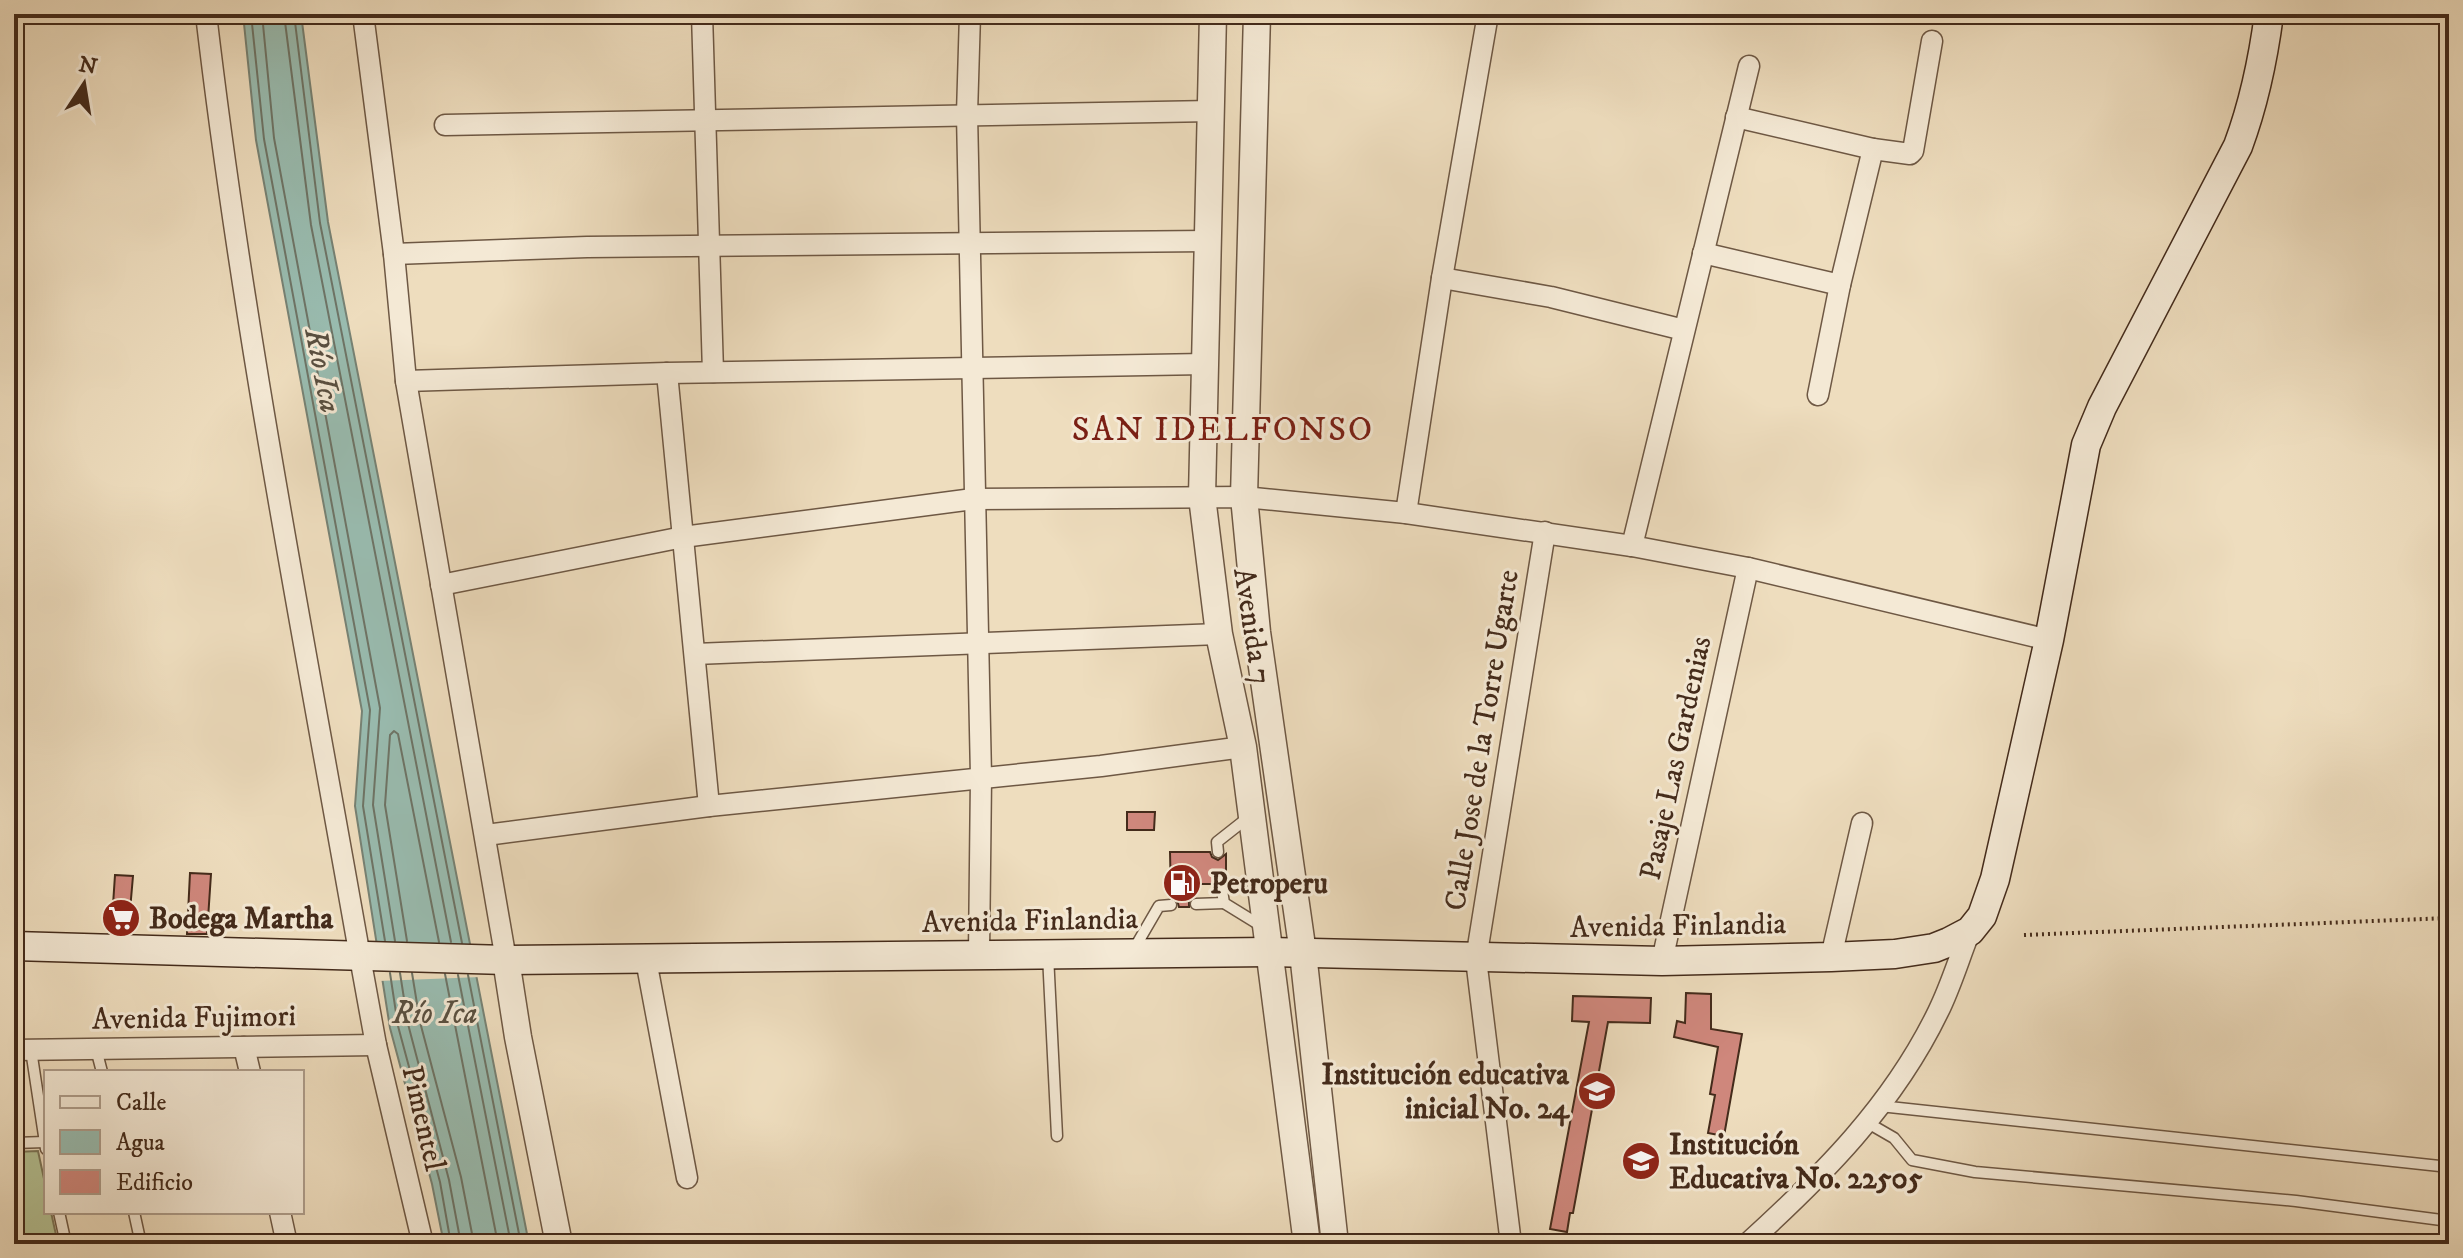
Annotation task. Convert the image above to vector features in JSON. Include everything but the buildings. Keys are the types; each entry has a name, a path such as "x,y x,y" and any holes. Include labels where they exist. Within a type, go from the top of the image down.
{"main road":[{"path":"1970,931 1982,916 1995,879 2049,640 2086,445 2102,407 2238,146 2251,112 2261,71 2269,14"},
{"name":"Avenida Finlandia","path":"14,946 367,958 646,960 1132,953 1268,941 1303,953 1662,961 1895,954 1934,948 1970,931"}],"street":[{"name":"Pimentel","path":"206,14 221,144 244,289 367,958 376,1045 423,1244"},
{"path":"363,14 394,254 406,381 486,835 495,960 518,1037 559,1244"},
{"path":"702,14 713,372"},
{"path":"970,14 967,114 981,779 979,953"},
{"name":"Avenida 7","path":"1213,14 1202,497 1219,634 1243,747 1307,1244"},
{"name":"Avenida 7","path":"1257,14 1244,497 1257,632 1303,953 1335,1244"},
{"path":"1406,513 1442,278 1488,14"},
{"path":"1736,117 1906,154 1913,151 1932,41"},
{"path":"1632,546 1749,66"},
{"path":"445,125 1212,111"},
{"path":"1818,395 1840,285 1873,149"},
{"path":"394,254 587,247 1209,241"},
{"path":"1703,253 1840,285"},
{"path":"1442,278 1551,297 1684,330"},
{"path":"406,381 713,372 1205,364"},
{"path":"667,373 709,806"},
{"path":"441,585 683,537 973,499 1244,497 1406,513 1632,546 1748,568 2049,640"},
{"name":"Calle Jose de la Torre Ugarte","path":"1511,1244 1476,959 1545,532"},
{"name":"Pasaje Las Gardenias","path":"1662,961 1748,568"},
{"path":"695,654 1219,634"},
{"path":"486,835 709,806 1101,766 1243,747"},
{"path":"1831,957 1862,823"},
{"path":"1747,1244 1809,1187 1874,1114 1938,1012 1970,931"},
{"path":"646,960 687,1178"},
{"name":"Avenida Fujimori","path":"22,1050 376,1045"},
{"path":"244,1047 250,1070"},
{"path":"280,1214 287,1244"}],"lane":[{"path":"1218,852 1217,842 1252,815"},
{"path":"1221,884 1224,903 1268,941"},
{"path":"1196,904 1224,903"},
{"path":"1132,953 1159,906 1171,905"},
{"path":"1047,953 1057,1136"},
{"path":"96,1049 101,1070"},
{"path":"22,1050 44,1142"},
{"path":"1874,1114 2449,1167"},
{"path":"1874,1114 1912,1160 1961,1170 2296,1201 2449,1221"},
{"path":"14,1143 44,1146"},
{"path":"59,1214 66,1244"},
{"path":"134,1214 141,1244"}],"path":[{"path":"2024,935 2449,918"}],"green space":[{"path":"38,1151 44,1179 44,1214 51,1214 58,1244 14,1244 14,1152"}],"water":[{"name":"Río Ica","path":"243,14 301,14 328,222 529,1244 444,1244 432,1184 390,1028 355,806 362,711 256,140"}],"pier":[{"path":"474,944 481,977 379,981 377,948"}],"place":[{"name":"Petroperu","path":"1182,883"},
{"name":"Bodega Martha","path":"121,918"},
{"name":"Institución educativa inicial No. 24","path":"1597,1091"},
{"name":"Institución Educativa No. 22505","path":"1641,1161"}],"district":[{"name":"SAN IDELFONSO","path":"1223,428"}]}
